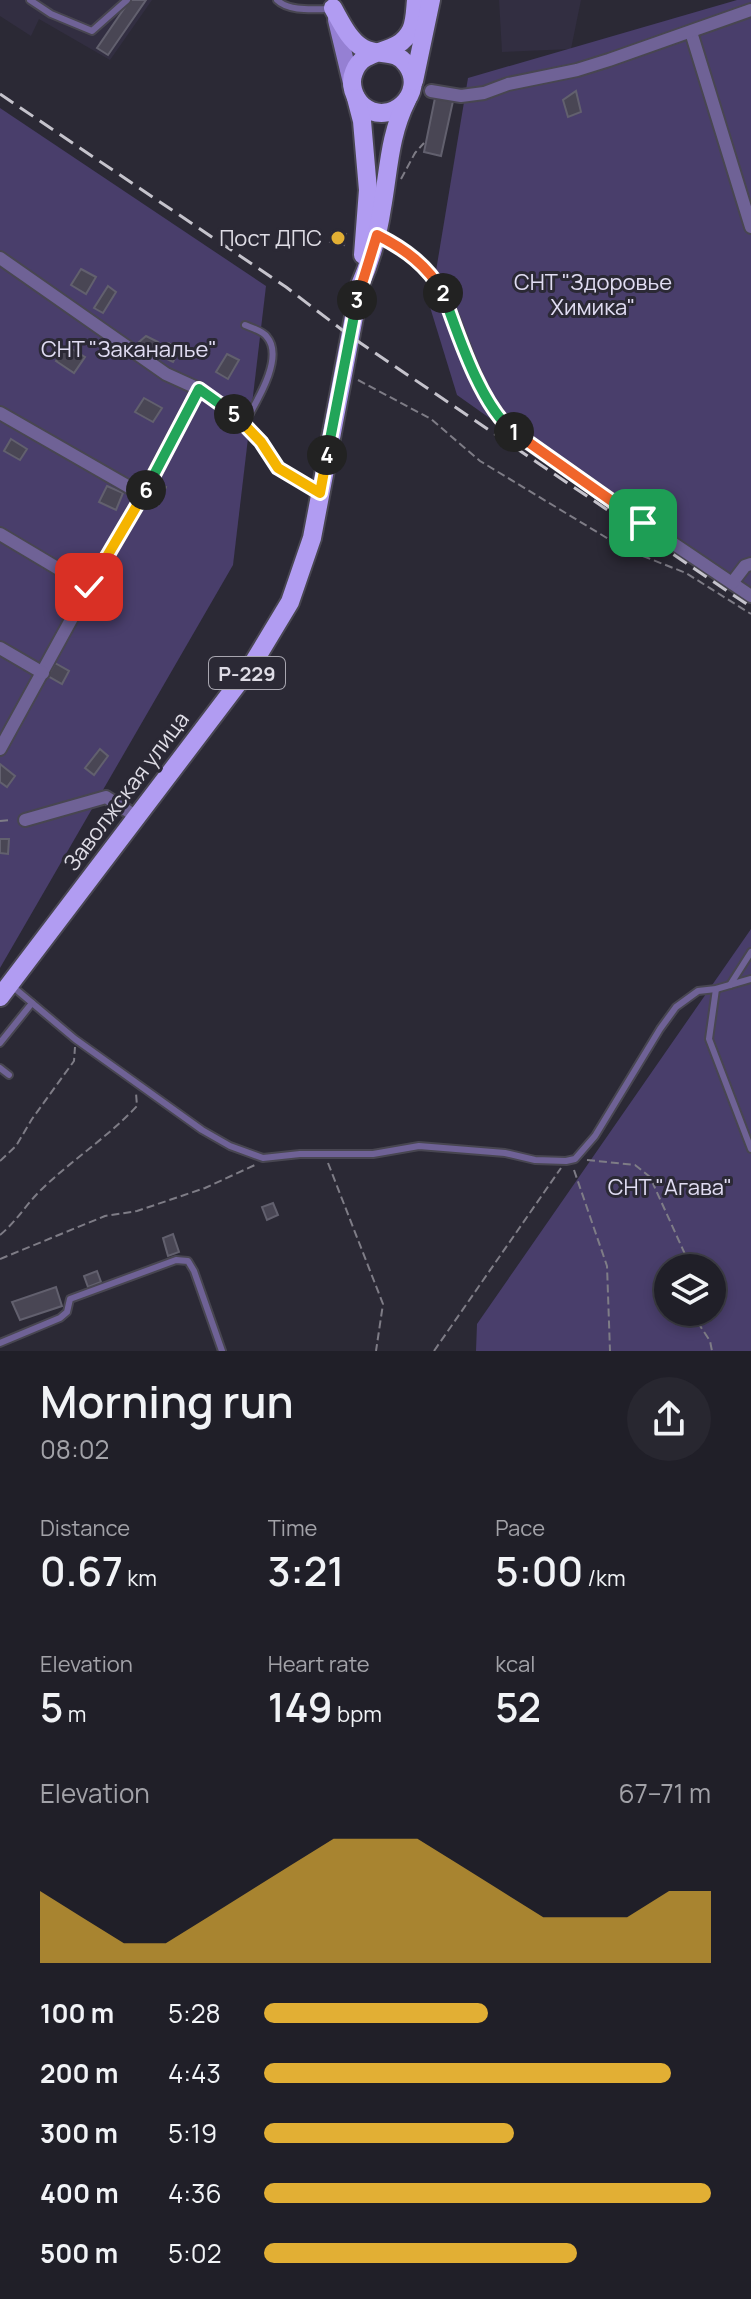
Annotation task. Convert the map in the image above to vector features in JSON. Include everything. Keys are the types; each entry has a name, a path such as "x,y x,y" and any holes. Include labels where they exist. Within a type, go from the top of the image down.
{"main road":[{"path":"378,236 368,190 362,121 354,93 354,71 365,57 391,50 405,39 412,28 416,0"},
{"path":"378,236 391,143 397,121 417,92 431,0"},
{"path":"331,4 347,32 362,48 398,56 404,61 417,92"},
{"path":"354,93 369,110 377,112 394,110 417,92"},
{"name":"Заволжская улица","path":"5,991 252,665 290,602 312,538 360,285 378,236"}],"street":[{"path":"331,4 354,93"},
{"path":"417,92 461,96 484,93 508,84 577,70 751,10"},
{"path":"691,32 751,227"},
{"path":"378,236 419,262 432,275 442,291 489,402 510,430 751,596"},
{"path":"0,258 166,374 199,389 0,749"},
{"path":"0,413 143,495"},
{"path":"0,534 89,587"},
{"path":"732,583 745,566 751,564"},
{"path":"0,648 43,673"},
{"path":"25,820 106,797 137,817"}],"lane":[{"path":"30,0 51,14 92,31 127,0"},
{"path":"277,0 282,5 308,9 331,4"},
{"path":"244,424 268,379 273,349 266,335 245,325"},
{"path":"199,389 229,409 261,442 278,468 320,493"},
{"path":"730,985 751,952"},
{"path":"5,991 32,1003 75,1039 202,1130 230,1146 264,1158 300,1154 373,1154 419,1146 505,1153 535,1160 570,1160 595,1136 676,1007 698,991 751,979"},
{"path":"716,989 709,1039 751,1149"},
{"path":"0,1043 32,1003"},
{"path":"0,1068 9,1075"},
{"path":"0,1343 60,1318 67,1312 70,1299 176,1260 188,1261 194,1271 222,1351"}],"path":[{"path":"397,186 424,143"},
{"path":"342,371 431,419 480,461 625,549 686,573 751,614"},
{"path":"0,821 25,820"},
{"path":"0,1161 16,1146 74,1061 75,1039"},
{"path":"0,1235 15,1223 40,1191 118,1126 137,1106 134,1082"},
{"path":"324,1154 383,1304 376,1351"},
{"path":"0,1259 105,1216 137,1211 205,1188 262,1162 264,1158"},
{"path":"570,1160 635,1165 650,1177 685,1254"},
{"path":"434,1351 570,1160"},
{"path":"570,1160 607,1266 610,1351"},
{"path":"700,1326 710,1341 712,1351"}],"shaded area":[{"path":"0,0 152,0 110,60 39,19 31,36 0,16"},
{"path":"499,0 581,0 571,49 502,52"}],"green space":[{"name":"СНТ \"Здоровье Химика\"","path":"737,0 751,0 751,603 457,395 430,307 468,78"},
{"name":"СНТ \"Заканалье\"","path":"0,108 266,286 233,565 0,968"},
{"name":"СНТ \"Агава\"","path":"751,929 751,1351 476,1351 477,1324"}],"building":[{"path":"130,0 146,0 108,55 97,48"},
{"path":"576,91 581,112 568,117 563,100"},
{"path":"435,98 453,101 441,156 424,152"},
{"name":"Пост ДПС","path":"332,232 346,234 344,245 330,242"},
{"path":"81,269 96,277 86,294 71,285"},
{"path":"108,286 116,292 103,313 94,308"},
{"path":"146,336 158,342 154,350 139,342"},
{"path":"168,343 180,349 173,362 161,356"},
{"path":"67,346 85,357 74,373 56,361"},
{"path":"227,354 239,360 228,379 216,372"},
{"path":"144,398 162,408 153,422 135,412"},
{"path":"11,439 27,449 20,460 4,451"},
{"path":"155,482 166,487 158,505 146,500"},
{"path":"107,486 123,493 116,510 99,502"},
{"path":"55,663 69,671 62,684 48,676"},
{"path":"100,749 108,756 94,775 85,768"},
{"path":"0,764 15,776 7,787 0,782"},
{"path":"0,839 9,839 8,854 0,853"},
{"path":"273,1203 278,1215 267,1220 262,1207"},
{"path":"173,1234 179,1252 168,1256 163,1238"},
{"path":"97,1271 101,1282 88,1287 84,1276"},
{"path":"56,1287 62,1306 20,1320 12,1302"}],"railway":[{"path":"0,94 286,287 350,336 751,607"}],"place":[{"name":"Пост ДПС","path":"338,238"}],"route":[{"path":"89,587 143,495 199,389 229,409 261,442 278,468 320,493 360,285 377,235 405,251 432,275 442,291 489,402 510,430 643,523"}]}
